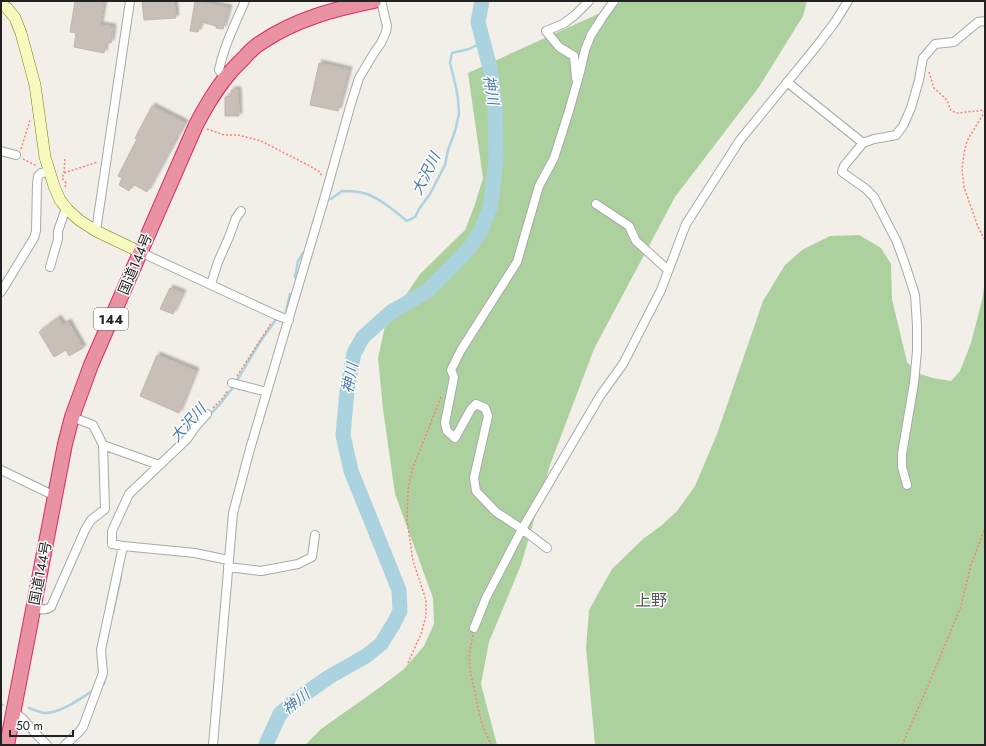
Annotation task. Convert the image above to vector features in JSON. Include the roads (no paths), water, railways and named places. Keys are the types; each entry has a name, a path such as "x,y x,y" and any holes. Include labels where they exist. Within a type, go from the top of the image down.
{"highway":[{"name":"国道144号","path":"7,745 65,444 72,417 91,365 196,125 210,99 225,78 250,51 261,42 281,31 322,14 343,7 374,1"}],"street":[{"path":"96,231 130,1"},
{"path":"225,78 219,70 222,57 228,38 245,1"},
{"path":"213,745 233,513 250,449 359,78 381,43 386,32 387,26 381,1"},
{"path":"576,86 574,56 559,47 546,31 563,24 575,16 589,1"},
{"path":"547,548 496,512 476,491 474,478 488,416 485,408 476,404 470,409 455,438 447,431 445,423 454,377 451,370 461,350 517,262 539,186 554,158 569,111 585,50 602,18 614,1"},
{"path":"474,628 486,598 522,529 600,396 623,364 661,290 686,224 740,140 835,22 848,1"},
{"path":"1,4 7,8 14,18 21,33 35,85 47,172 63,204 79,220 96,231 289,320"},
{"path":"907,485 902,467 902,454 914,383 917,351 918,325 914,295 897,242 874,197 866,189 842,172 844,166 863,143 896,134 904,126 919,80 923,58 936,44 954,42 978,22 985,20"},
{"path":"786,82 863,143"},
{"path":"1,151 16,155"},
{"path":"1,292 34,238 37,221 38,176 47,172"},
{"path":"50,267 58,239 63,204"},
{"path":"596,204 629,226 636,241 668,270"},
{"path":"211,284 218,262 236,218 242,211"},
{"path":"234,384 267,392"},
{"path":"207,414 187,439 129,494 112,531 112,544 195,553 261,571 298,564 312,557 315,535"},
{"path":"33,608 42,610 51,607 85,530 91,520 106,510 103,445 93,425 72,417"},
{"path":"103,445 159,465"},
{"path":"1,470 55,496"},
{"path":"65,745 83,727 103,673 101,650 123,546"},
{"path":"14,712 23,719 47,745"}],"waterway":[{"name":"神川","path":"266,745 280,714 292,703 329,677 366,656 381,644 400,611 399,590 351,471 343,435 347,391 354,353 363,337 391,312 426,292 454,264 471,246 482,229 491,204 496,159 495,104 490,68 478,22 482,1"},
{"name":"大沢川","path":"331,199 342,191 361,192 373,196 407,221 415,217 430,194 445,165 459,114 456,87 450,63 452,53 469,49 483,42"},
{"name":"大沢川","path":"295,277 298,261 303,253"},
{"name":"大沢川","path":"286,311 290,294"},
{"name":"大沢川","path":"236,382 260,342 277,318"},
{"name":"大沢川","path":"209,416 234,386"},
{"name":"大沢川","path":"113,613 121,576"},
{"name":"大沢川","path":"104,684 106,675"},
{"name":"大沢川","path":"29,708 38,712 50,713 70,705 94,690"}],"district":[{"name":"上野","path":"651,600"}]}
